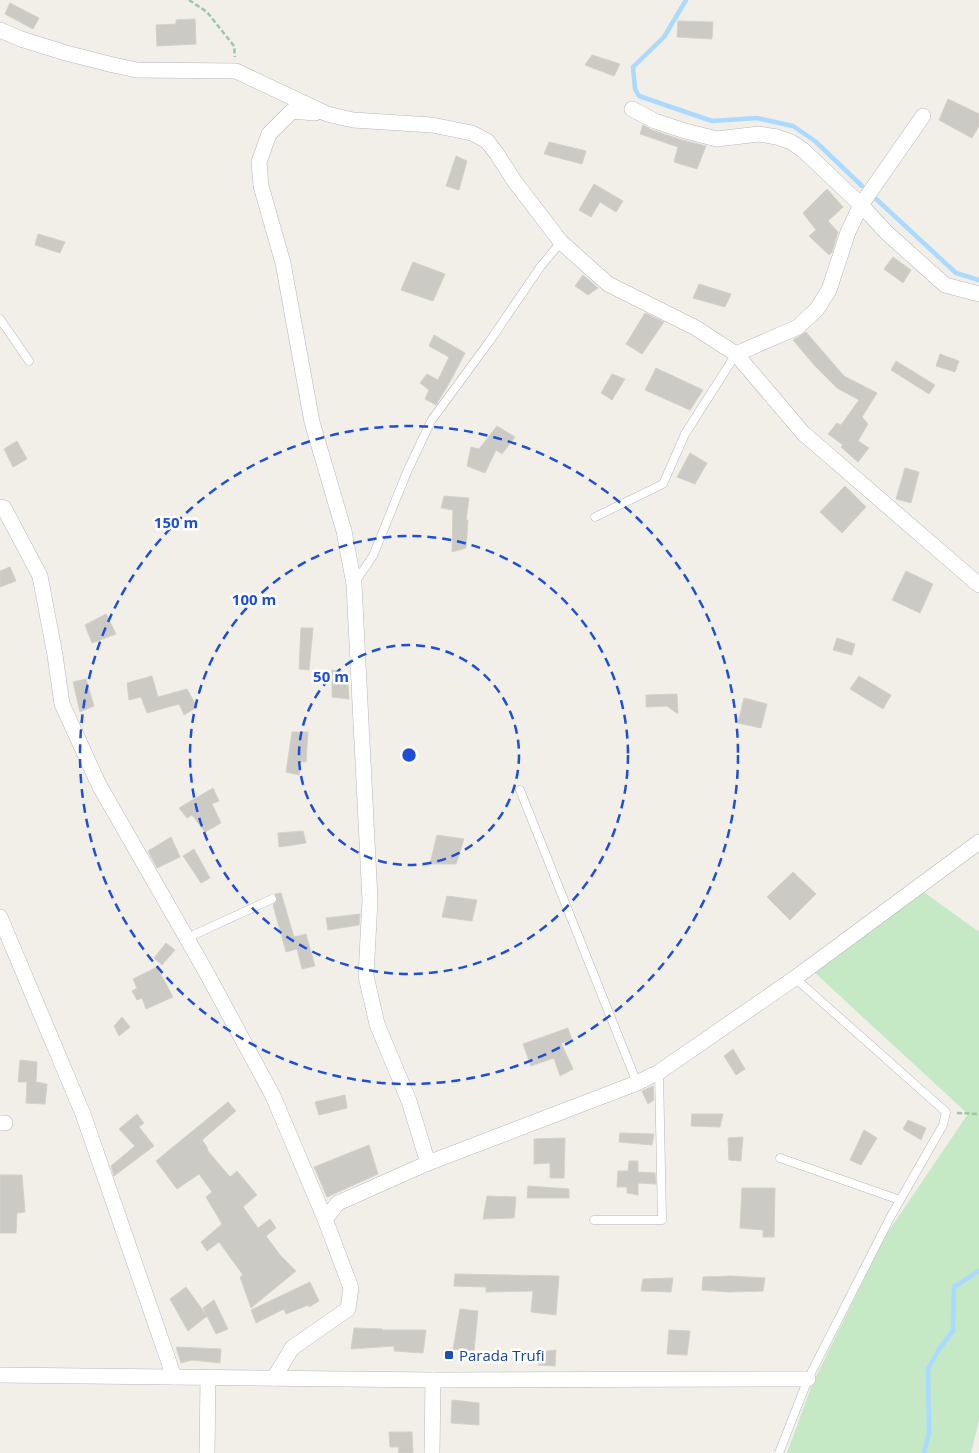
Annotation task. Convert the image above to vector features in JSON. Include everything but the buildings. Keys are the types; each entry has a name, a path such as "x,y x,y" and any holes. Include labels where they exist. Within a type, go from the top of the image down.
{"street":[{"path":"0,30 21,39 66,53 137,70 236,71 327,114"},
{"path":"632,109 654,121 717,139 759,134 791,142 803,150 861,205 887,233 945,285 979,294"},
{"path":"428,1163 409,1101 377,1024 366,976 370,900 354,584 344,531 312,422 283,262 260,186 259,162 269,134 292,111 327,114 353,120 432,125 472,133 487,142 561,242 608,284 696,328 736,354 803,433 979,585"},
{"path":"736,354 798,327 818,308 829,290 848,232 861,205 923,116"},
{"path":"0,507 4,508 40,576 62,704 99,785 273,1096 325,1219 351,1288 348,1309 292,1348 274,1378"},
{"path":"325,1219 338,1203 428,1163 637,1083 659,1072 795,978 979,842"},
{"path":"0,917 83,1114 174,1377"},
{"path":"0,1375 433,1380 808,1379"},
{"path":"207,1453 208,1378"},
{"path":"432,1453 433,1380"}],"lane":[{"path":"354,584 373,556 407,472 431,421 489,342 541,266 561,242"},
{"path":"0,319 29,361"},
{"path":"595,517 663,484 685,434 736,354"},
{"path":"520,790 637,1083"},
{"path":"186,938 272,899"},
{"path":"779,1453 808,1379 900,1200 943,1125 946,1112 795,978"},
{"path":"594,1220 662,1220 659,1072"},
{"path":"780,1158 900,1200"}],"path":[{"path":"189,0 207,12 234,46 236,71"},
{"path":"946,1112 979,1114"}],"green space":[{"path":"921,890 979,932 979,1420 971,1453 787,1453 812,1385 884,1238 968,1114 814,972"}],"waterway":[{"path":"686,0 664,37 633,67 635,89 639,96 712,121 757,118 793,126 815,141 862,186"},
{"path":"874,197 956,273 979,280"},
{"path":"924,1453 929,1433 928,1369 939,1349 953,1331 954,1287 979,1271"}],"place":[{"name":"Parada Trufi","path":"449,1355"}]}
